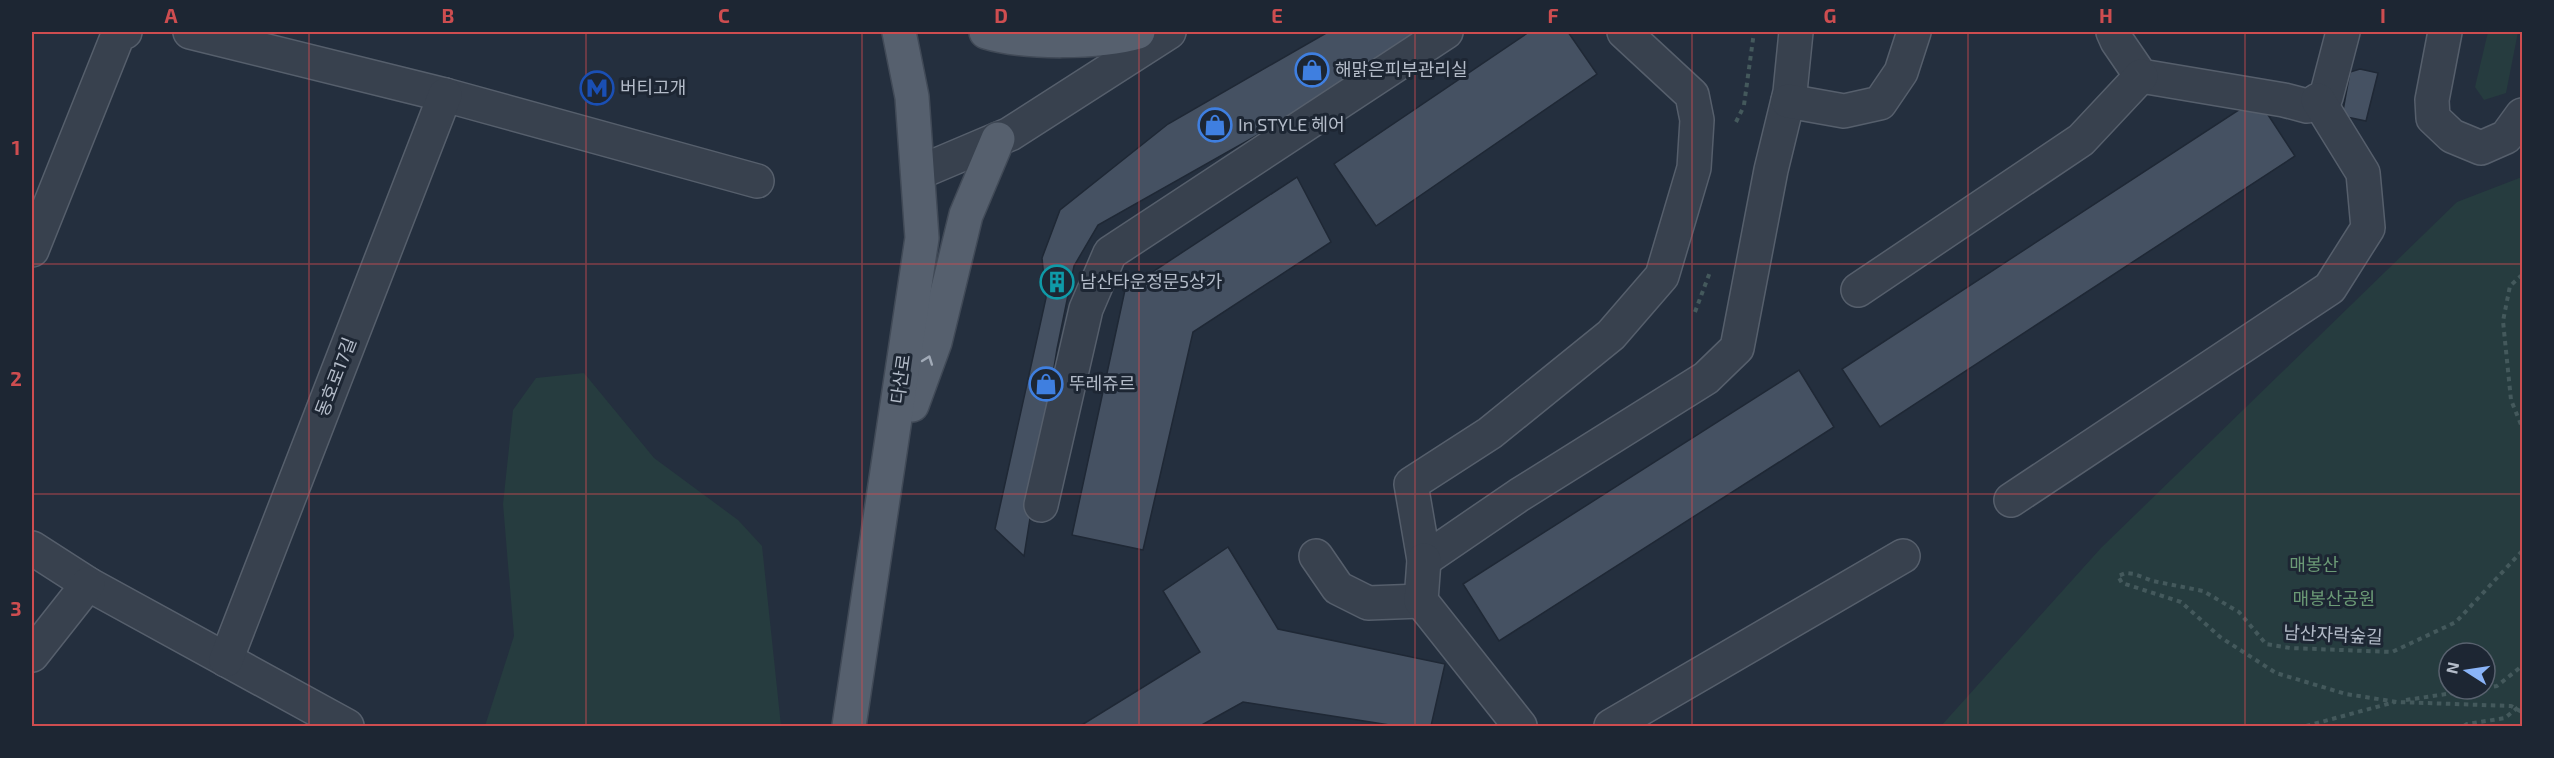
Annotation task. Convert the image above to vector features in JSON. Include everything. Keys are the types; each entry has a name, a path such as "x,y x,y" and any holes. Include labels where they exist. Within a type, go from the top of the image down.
{"main road":[{"name":"다산로","path":"849,726 922,238 912,97 899,32"},
{"path":"986,32 1003,36 1065,41 1138,32"},
{"path":"887,474 935,342 966,214 998,139"}],"street":[{"path":"32,250 118,35 125,32"},
{"path":"190,32 445,95 757,181"},
{"path":"918,173 1019,128 1169,32"},
{"path":"1041,505 1086,309 1110,253 1446,32"},
{"path":"1520,726 1421,601 1424,560 1411,484 1490,433 1611,335 1662,276 1694,168 1697,120 1692,94 1624,32"},
{"path":"1424,560 1519,495 1706,378 1737,348 1771,170 1788,101 1796,32"},
{"path":"1788,101 1844,111 1880,102 1901,72 1914,32"},
{"path":"2113,32 2141,76 2284,99 2307,106 2326,97 2343,32"},
{"path":"2445,32 2432,100 2433,118 2452,136 2481,148 2506,137 2523,115"},
{"path":"1858,290 2081,140 2141,76"},
{"name":"동호로17길","path":"226,660 445,95"},
{"path":"2011,500 2330,288 2368,228 2363,172 2318,100"},
{"path":"32,548 88,584 347,726"},
{"path":"1316,556 1338,588 1368,603 1421,601"},
{"path":"1611,726 1903,556"},
{"path":"32,655 88,584"}],"path":[{"path":"2523,275 2510,286 2503,321 2511,400 2523,427"},
{"name":"남산자락숲길","path":"2397,702 2346,694 2276,673 2220,637 2181,602 2121,584 2118,576 2126,573 2134,574 2153,581 2203,591 2239,612 2266,644 2290,648 2392,652 2456,622 2523,551"},
{"path":"2497,686 2523,666"},
{"name":"남산자락숲길","path":"2306,726 2397,702 2437,696"},
{"path":"2397,702 2511,706 2523,712"},
{"path":"2464,726 2505,718 2523,704"}],"green space":[{"path":"2488,32 2518,32 2506,93 2484,100 2475,87"},
{"name":"매봉산","path":"2522,177 2522,726 1941,726 2101,548 2457,202"},
{"path":"584,373 654,458 738,520 762,546 781,726 485,726 514,636 503,504 513,410 536,378"}],"building":[{"name":"남산타운정문5상가","path":"1328,32 1423,32 1371,71 1098,225 1074,266 1057,349 1024,556 995,529 1046,298 1042,258 1060,210 1168,124"},
{"path":"1529,32 1568,32 1597,74 1376,226 1334,164"},
{"path":"2360,69 2378,73 2366,121 2342,116 2350,72"},
{"path":"2257,98 2295,156 1880,427 1842,369"},
{"path":"1297,177 1331,242 1193,332 1143,550 1072,535 1125,290"},
{"path":"1799,370 1834,427 1499,641 1463,584"},
{"path":"1228,547 1278,629 1445,664 1431,726 1396,726 1243,702 1200,726 1080,726 1200,652 1163,591"}],"place":[{"name":"해맑은피부관리실","path":"1312,70"},
{"name":"버티고개","path":"597,88"},
{"name":"In STYLE 헤어","path":"1215,125"},
{"name":"남산타운정문5상가","path":"1057,282"},
{"name":"뚜레쥬르","path":"1046,384"}],"park label":[{"name":"매봉산공원","path":"2334,599"}]}
